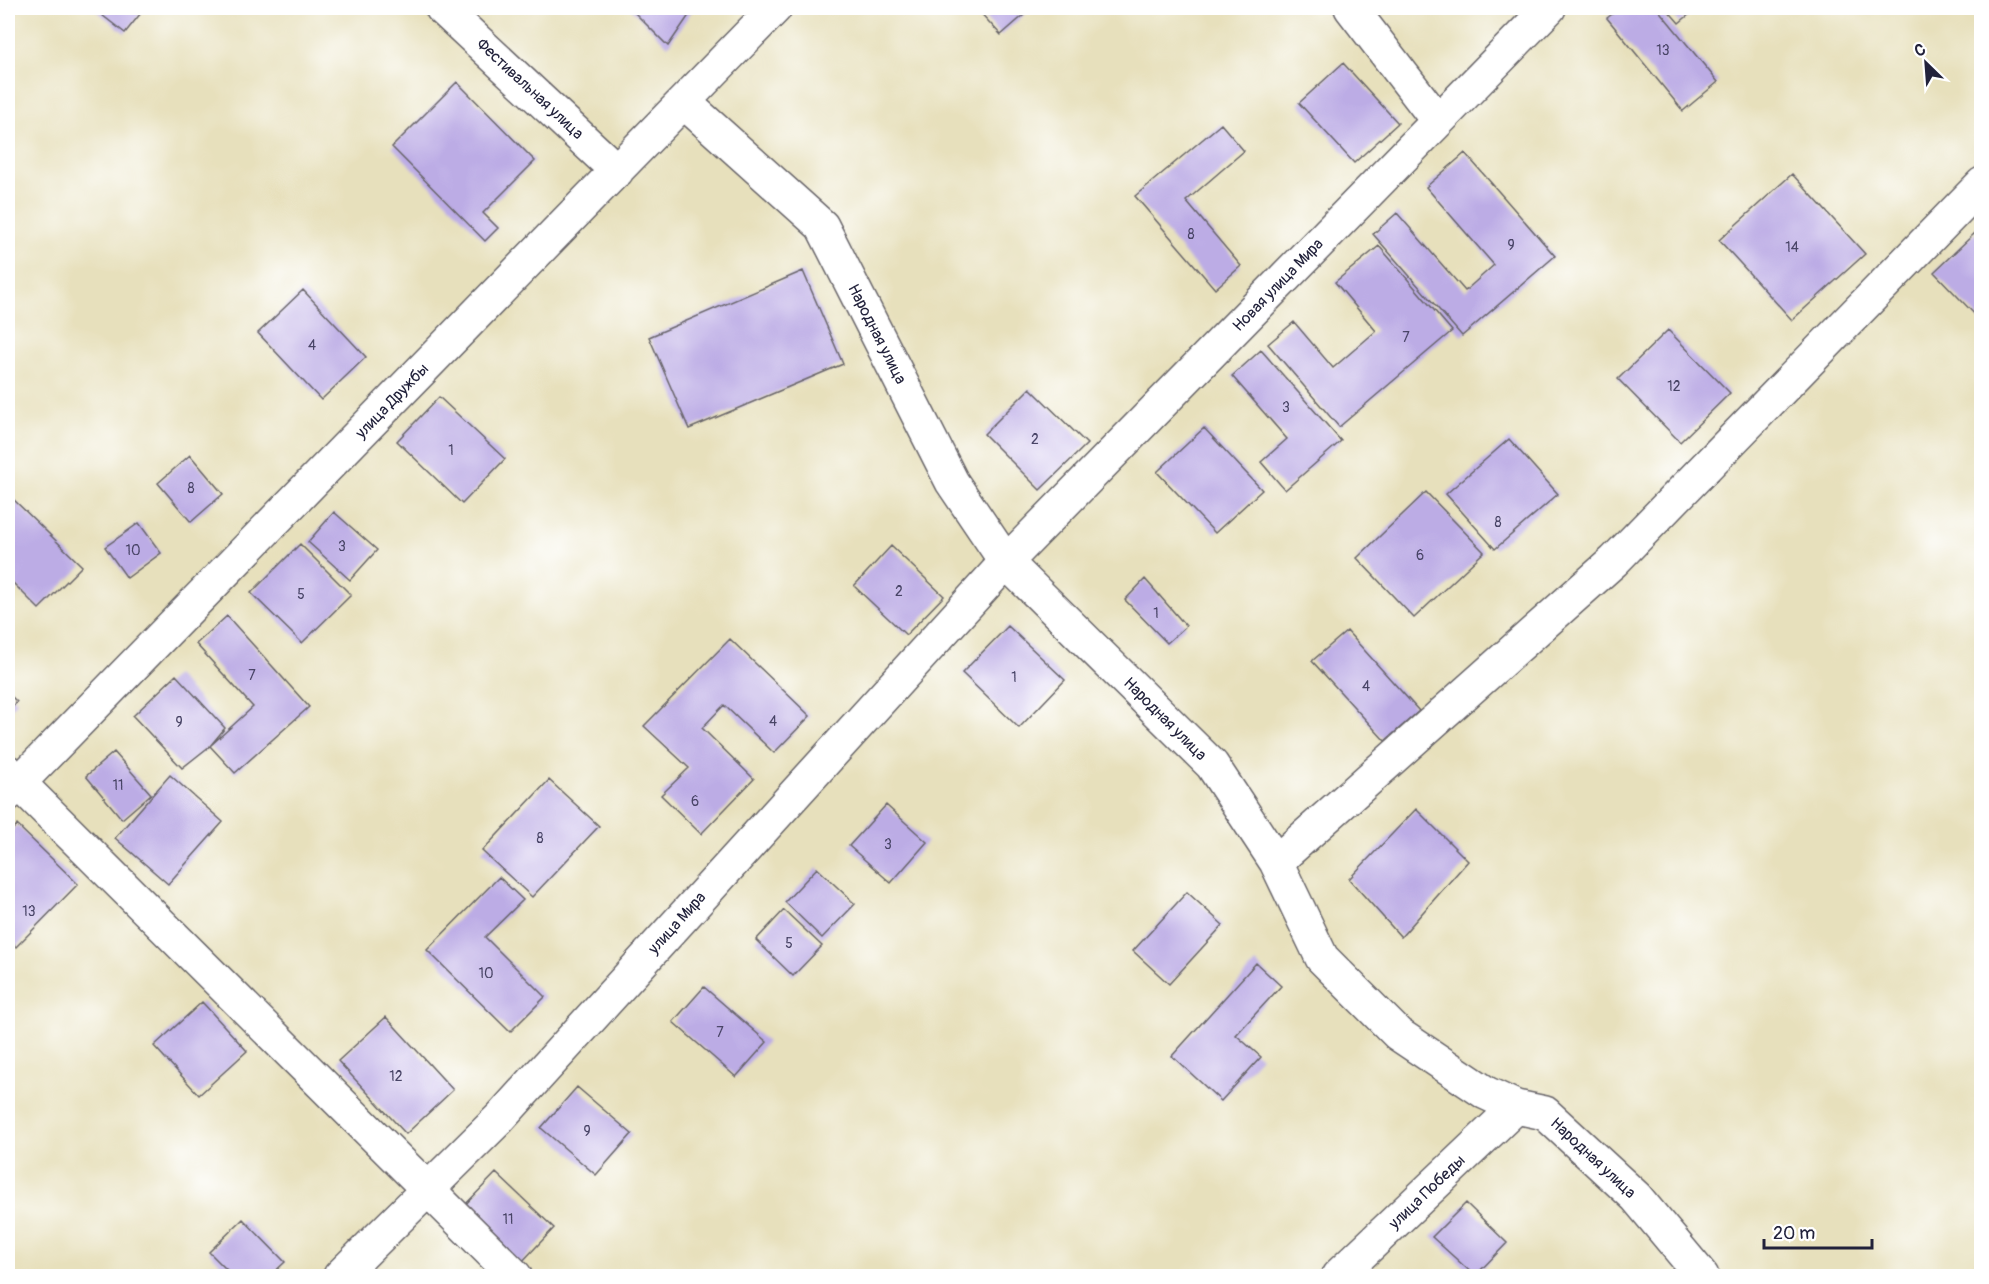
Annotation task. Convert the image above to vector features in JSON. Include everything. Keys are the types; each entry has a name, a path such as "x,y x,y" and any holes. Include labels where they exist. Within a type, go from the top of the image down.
{"street":[{"name":"Фестивальная улица","path":"442,8 617,171"},
{"name":"улица Дружбы","path":"11,783 685,103 775,8"},
{"path":"1351,8 1438,121"},
{"name":"Новая улица Мира","path":"1006,562 1549,8"},
{"name":"Народная улица","path":"685,103 822,225 952,482 1006,562 1212,765 1276,862 1322,958 1398,1034 1486,1093 1516,1107 1545,1113 1636,1197 1702,1276"},
{"path":"1276,862 1614,561 1982,184"},
{"name":"улица Мира","path":"340,1276 500,1118 1006,562"},
{"path":"11,783 428,1188 515,1276"},
{"name":"улица Победы","path":"1338,1276 1516,1107"}],"building":[{"path":"93,8 145,8 125,33"},
{"path":"630,8 694,8 668,46"},
{"path":"976,8 1032,8 1001,35"},
{"path":"1620,8 1657,8 1718,82 1683,111 1607,18"},
{"path":"1666,8 1697,8 1679,23"},
{"path":"1343,63 1398,123 1354,163 1299,103"},
{"path":"457,82 535,161 483,213 498,228 485,241 392,147"},
{"path":"1221,124 1244,151 1186,201 1241,266 1215,289 1135,196"},
{"path":"1465,153 1555,256 1462,336 1373,234 1397,213 1465,291 1494,265 1426,187"},
{"path":"1792,174 1865,254 1792,320 1719,240"},
{"path":"1975,233 1982,240 1982,322 1934,272"},
{"path":"1379,246 1452,331 1339,427 1268,344 1294,322 1333,368 1376,331 1335,282"},
{"path":"803,271 843,364 689,429 649,337"},
{"path":"303,290 366,357 321,400 258,333"},
{"path":"1668,330 1730,393 1680,442 1618,379"},
{"path":"1261,350 1341,441 1285,490 1261,462 1287,439 1232,376"},
{"path":"1030,388 1087,444 1040,490 984,434"},
{"path":"439,397 505,459 462,504 397,441"},
{"path":"1204,428 1262,490 1215,533 1157,472"},
{"path":"1509,439 1558,494 1495,549 1446,494"},
{"path":"190,455 223,494 191,522 158,483"},
{"path":"1426,492 1484,552 1414,618 1357,558"},
{"path":"12,498 82,566 39,609 8,578 8,503"},
{"path":"334,512 377,550 350,580 308,542"},
{"path":"139,523 161,553 127,578 105,547"},
{"path":"300,544 351,595 302,643 251,593"},
{"path":"891,546 944,596 906,635 854,586"},
{"path":"1145,579 1186,626 1167,643 1125,600"},
{"path":"227,616 309,707 235,773 210,746 253,707 196,644"},
{"path":"1008,626 1065,680 1019,728 962,673"},
{"path":"1347,631 1419,711 1385,741 1312,661"},
{"path":"730,639 810,716 774,753 724,705 702,728 754,779 701,834 661,795 689,768 644,726"},
{"path":"176,675 225,728 210,746 182,768 133,716"},
{"path":"8,693 17,702 8,712"},
{"path":"114,752 151,794 122,819 86,776"},
{"path":"170,775 223,822 168,884 115,838"},
{"path":"549,780 599,826 532,897 482,851"},
{"path":"886,805 927,842 891,883 849,846"},
{"path":"1416,809 1468,861 1401,937 1349,879"},
{"path":"17,825 78,884 16,947 8,939 8,834"},
{"path":"817,868 855,904 822,938 785,902"},
{"path":"499,877 523,900 485,937 545,997 510,1032 427,950"},
{"path":"1187,892 1223,925 1169,984 1133,951"},
{"path":"784,910 822,946 793,976 756,940"},
{"path":"1256,963 1281,986 1236,1035 1261,1057 1221,1101 1172,1056"},
{"path":"704,987 767,1042 736,1077 673,1022"},
{"path":"202,1002 247,1051 199,1095 154,1046"},
{"path":"386,1017 453,1090 406,1134 338,1061"},
{"path":"577,1087 632,1134 596,1175 541,1128"},
{"path":"496,1173 554,1228 519,1265 461,1209"},
{"path":"1466,1203 1507,1243 1475,1276 1432,1237"},
{"path":"243,1219 285,1262 270,1276 233,1276 209,1252"}]}
